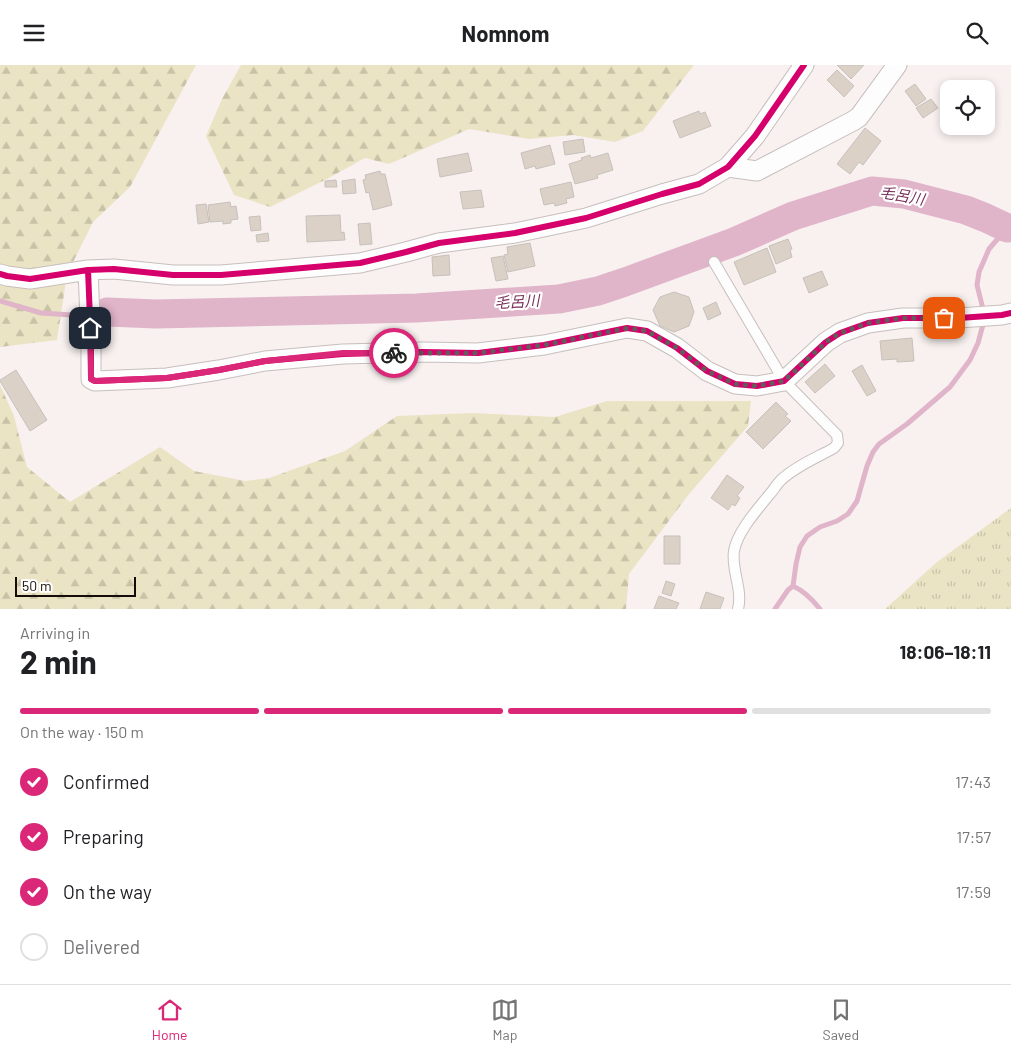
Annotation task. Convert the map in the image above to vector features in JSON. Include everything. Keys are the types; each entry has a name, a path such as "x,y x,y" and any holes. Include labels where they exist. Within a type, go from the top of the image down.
{"street":[{"path":"0,274 30,279 88,275 114,269 173,275 221,275 360,263 439,243 515,233 586,218 699,184 728,167 755,136 804,65"},
{"path":"728,167 757,171 853,121 859,117 897,65"},
{"path":"88,275 91,379 95,381 167,378 265,361 343,353 478,353 544,345 628,328 647,331 677,348 707,371 735,384 757,386 784,381 826,342 840,333 868,323 903,318 960,318 1011,313"}],"lane":[{"path":"714,262 784,381 837,435 838,443 834,448 781,480 740,535 734,551 739,592 738,609"}],"green space":[{"path":"0,65 196,65 130,187 93,222 67,274 57,340 0,347"},
{"path":"241,65 694,65 643,131 615,142 573,135 529,139 469,129 389,164 365,158 270,207 234,195 206,136 222,99"},
{"path":"0,385 14,416 27,467 70,502 160,447 194,471 245,481 269,478 345,451 397,416 472,413 555,417 607,401 751,401 748,426 689,494 629,574 626,609 0,609"},
{"path":"1011,508 1011,609 885,609 937,562"}],"building":[{"path":"837,65 864,65 851,79"},
{"path":"837,70 854,86 844,97 827,80"},
{"path":"915,84 926,99 916,106 905,91"},
{"path":"931,99 938,108 923,118 916,108"},
{"path":"699,111 700,114 705,112 711,126 680,138 673,121"},
{"path":"865,128 881,141 863,165 859,162 850,174 837,164"},
{"path":"583,139 585,152 565,155 563,142"},
{"path":"550,145 555,164 536,169 535,166 525,169 521,153"},
{"path":"468,153 472,171 440,177 437,159"},
{"path":"608,153 613,170 597,175 598,178 575,184 569,164 590,155 591,158"},
{"path":"380,171 381,174 385,174 392,205 373,210 369,192 366,193 363,180 366,179 365,175"},
{"path":"355,179 356,193 343,194 342,181"},
{"path":"336,180 337,187 325,187 325,181"},
{"path":"571,182 574,197 566,199 567,203 555,206 554,203 544,205 540,189"},
{"path":"481,190 484,207 463,209 460,192"},
{"path":"230,202 231,207 236,206 238,219 231,220 231,223 223,224 223,221 210,222 208,205"},
{"path":"206,204 209,222 198,224 196,205"},
{"path":"340,215 341,233 344,232 345,240 307,242 306,216"},
{"path":"260,216 261,230 251,231 249,217"},
{"path":"370,223 372,244 360,245 358,224"},
{"path":"268,233 269,241 257,242 256,235"},
{"path":"788,239 792,249 790,250 792,257 776,264 769,246"},
{"path":"530,243 535,266 508,272 504,255 508,254 507,247"},
{"path":"767,248 776,272 744,285 734,262"},
{"path":"449,255 450,275 433,276 432,257"},
{"path":"503,256 508,279 496,281 491,258"},
{"path":"822,271 828,285 809,293 803,278"},
{"path":"674,292 689,297 694,312 689,326 674,332 660,326 653,310 660,297"},
{"path":"716,302 721,314 708,320 703,308"},
{"path":"912,338 914,361 897,362 897,359 882,360 880,341"},
{"path":"825,364 835,376 815,393 805,382"},
{"path":"862,365 876,391 867,396 852,371"},
{"path":"16,370 47,420 30,431 0,381"},
{"path":"776,402 788,414 785,416 791,421 763,449 746,432"},
{"path":"727,475 744,487 737,496 740,498 735,506 732,504 728,510 711,498"},
{"path":"664,536 680,536 680,564 664,564"},
{"path":"666,581 675,584 671,596 662,593"},
{"path":"706,592 724,598 720,609 700,609"},
{"path":"659,596 679,603 676,609 654,609"}],"waterway":[{"name":"毛呂川","path":"107,312 156,314 417,308 559,299 598,291 625,282 734,242 793,216 872,191 904,194 966,210 1007,228"},
{"path":"984,313 977,285 979,272 989,249 1007,228 1011,229"},
{"name":"毛呂川","path":"0,301 41,313 85,314"},
{"name":"毛呂川","path":"94,313 107,312"},
{"path":"775,609 793,586 800,547 807,536 820,527 837,521 848,514 857,501 873,452 879,444 907,424 950,387 970,360 978,343 984,321"},
{"path":"793,586 801,590 820,609"}],"cycle path":[{"path":"0,274 30,279 88,270 114,269 173,275 221,275 360,263 439,243 515,233 586,218 699,184 728,167 755,136 804,65"},
{"path":"88,270 91,379 95,381 167,378 265,361 343,354 478,353 544,345 627,328 647,331 677,348 707,371 735,384 757,386 784,381 826,342 840,333 868,323 903,318 959,318 1011,313"}],"way so far":[{"path":"394,353 478,353 544,345 628,328 647,331 677,348 707,371 735,384 757,386 784,381 826,342 840,333 868,323 903,318 944,318"}],"route":[{"path":"90,328 91,379 95,381 167,378 265,361 343,353 394,353"}]}
